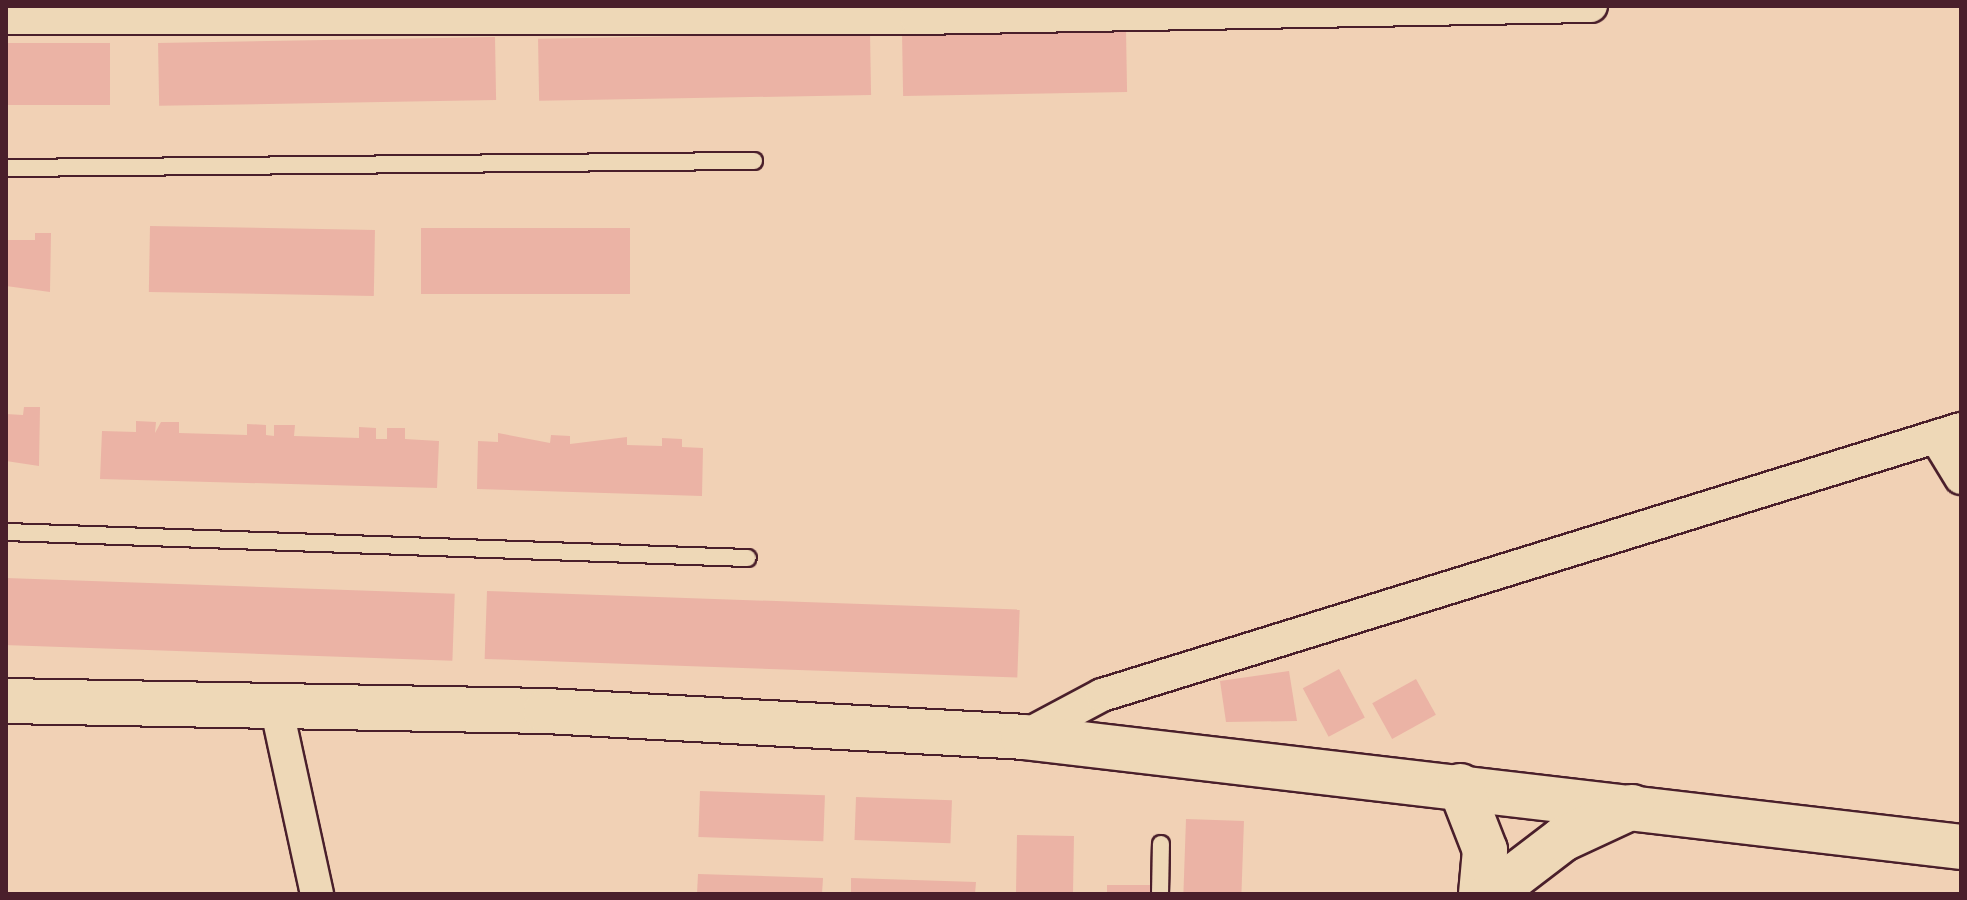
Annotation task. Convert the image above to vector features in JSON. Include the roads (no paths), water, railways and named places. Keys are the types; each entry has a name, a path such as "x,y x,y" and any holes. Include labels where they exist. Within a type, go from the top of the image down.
{"main road":[{"path":"6,701 546,711 1023,737 1634,806 1961,847"},
{"path":"1460,786 1485,850 1481,894"},
{"path":"1491,894 1563,839 1634,806"}],"street":[{"path":"6,18 916,18 1591,6"},
{"path":"1023,737 1102,695 1948,433 1961,478"},
{"path":"276,706 317,894"}],"lane":[{"path":"6,168 754,161"},
{"path":"6,532 748,558"},
{"path":"1160,894 1161,844"}]}
